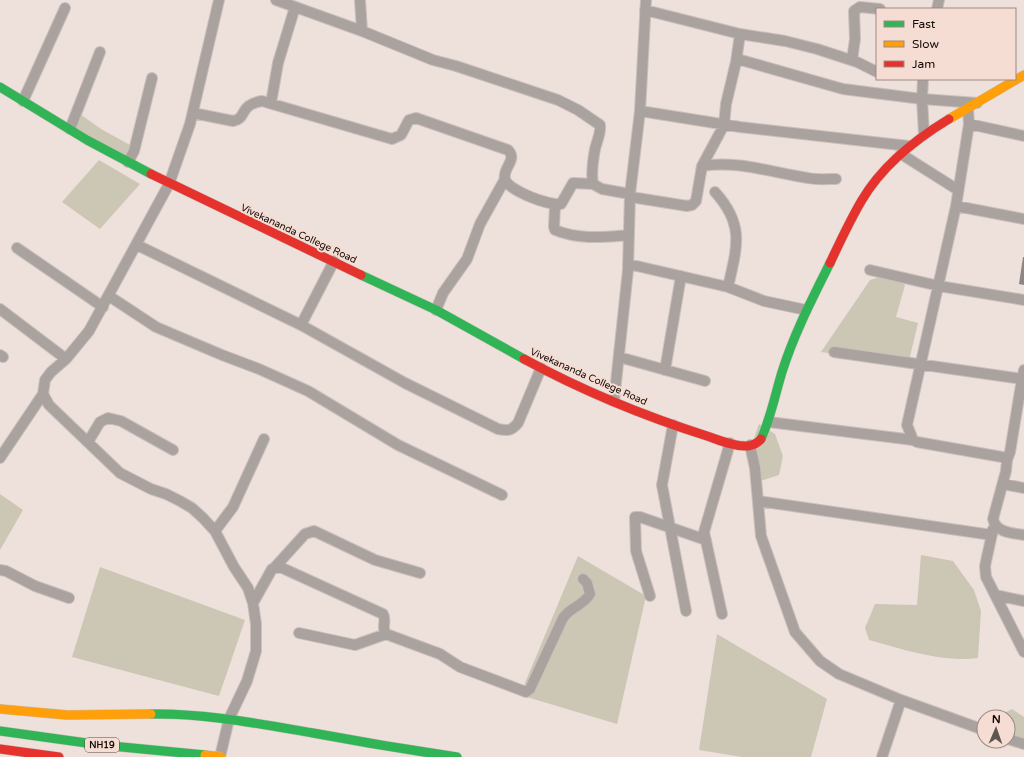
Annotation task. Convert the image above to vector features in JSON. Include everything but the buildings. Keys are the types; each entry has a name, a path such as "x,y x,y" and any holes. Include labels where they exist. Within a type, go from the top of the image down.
{"main road":[{"path":"750,446 761,440 769,422 782,372 806,310 862,199 881,175 901,154 924,134 1016,80"},
{"name":"Vivekananda College Road","path":"0,87 70,129 169,184 436,310 541,368 614,401 673,425 730,444 750,446"},
{"path":"0,709 67,715 179,713 229,719 382,746 457,757"},
{"name":"NH19","path":"0,732 101,745 221,757"},
{"path":"0,749 59,757"}],"street":[{"path":"0,458 43,394 45,380 82,341 109,296 169,184 193,112 219,0"},
{"path":"276,0 362,31 433,60 456,66 558,100 596,121 600,125 601,130 595,150 592,178 593,184"},
{"path":"360,0 362,31"},
{"path":"614,401 628,264 630,196 640,111 645,5 740,34 811,47 852,60 876,72"},
{"path":"271,103 278,63 295,7"},
{"path":"852,60 855,39 854,11 860,7 876,9"},
{"path":"23,101 65,8"},
{"path":"505,180 508,184 531,197 555,205 560,204 573,183 593,184 602,189 672,204 692,205 696,201 702,166 724,125 726,104 736,62 740,34"},
{"path":"70,129 100,52"},
{"path":"736,62 741,60 751,62 843,89 922,99 978,103"},
{"path":"128,162 134,151 152,78"},
{"path":"923,80 922,99 924,134"},
{"path":"193,112 233,121 241,117 246,107 250,103 262,101 392,139 401,135 409,120 416,118 508,150 512,156 512,160 505,173 505,180 480,224 468,260 443,293 436,310"},
{"path":"913,440 908,425 956,206 969,124 968,109"},
{"path":"640,111 724,125 909,146"},
{"path":"969,124 1024,136"},
{"path":"901,154 958,190"},
{"path":"702,166 723,164 776,171 809,178 836,179"},
{"path":"715,192 730,210 737,229 736,248 728,287"},
{"path":"555,205 555,230 590,237 630,235"},
{"path":"956,206 1024,219"},
{"path":"136,245 301,325 405,383 507,431 512,429 518,423 541,368"},
{"path":"17,248 103,306"},
{"path":"301,325 334,262"},
{"path":"628,264 728,287 764,301 806,310"},
{"path":"870,270 939,286 1024,300"},
{"path":"665,370 681,276"},
{"path":"109,296 156,327 222,355 259,368 308,391 398,445 502,495"},
{"path":"0,310 66,358"},
{"path":"834,352 921,364 1023,374 1010,452 1006,460 1003,484 993,516 994,523 985,572 987,582 1020,638 1024,652"},
{"path":"619,358 705,380"},
{"path":"43,394 49,404 120,473 151,489 166,494 192,508 215,531 234,567 248,588 253,603 256,651 247,681 229,719 221,757"},
{"path":"88,442 100,422 108,418 121,421 173,450"},
{"path":"769,422 913,440 933,446 1002,457 1006,460"},
{"path":"673,425 662,485 686,611"},
{"path":"215,531 233,507 264,439"},
{"path":"722,614 704,532 730,444"},
{"path":"750,446 755,468 761,536 795,632 802,642 827,667 901,700 976,727"},
{"path":"1003,484 1024,488"},
{"path":"758,501 992,535"},
{"path":"650,596 636,551 634,520 637,516 706,540"},
{"path":"994,523 999,529 1024,535"},
{"path":"253,603 268,574 306,534 314,531 375,560 420,573"},
{"path":"275,567 280,567 379,611 385,617 384,628 386,634"},
{"path":"0,570 6,571 35,586 69,598"},
{"path":"300,633 355,645 386,634 440,654 460,667 515,688 529,691 563,618 569,611 584,602 590,594 588,583 582,579"},
{"path":"995,595 1024,601"},
{"path":"882,757 901,700"}],"shaded area":[{"path":"73,109 101,129 130,145 126,157 67,123"},
{"path":"99,160 140,184 100,229 62,202"},
{"path":"888,275 905,285 896,317 918,323 908,365 821,352 870,280"},
{"path":"759,424 775,434 783,456 779,475 754,483 752,444"},
{"path":"0,494 23,510 0,550"},
{"path":"921,555 953,561 974,590 981,611 978,658 952,659 937,657 869,640 865,628 875,604 917,605"},
{"path":"578,556 646,596 617,724 520,695"},
{"path":"100,567 245,620 219,696 72,657"},
{"path":"717,634 827,699 811,757 742,757 699,750"},
{"path":"1016,712 1024,717 1024,744 1016,742"}],"traffic: fast":[{"path":"0,87 87,140 151,174"},
{"path":"761,439 768,422 782,372 792,344 830,263"},
{"path":"361,275 436,310 524,359"},
{"path":"151,714 212,717 457,757"},
{"path":"0,731 101,745 205,755"}],"traffic: slow":[{"path":"1016,80 1024,75"},
{"path":"949,119 1015,80"},
{"path":"0,709 67,715 151,714"},
{"path":"205,755 221,757"}],"traffic: jam":[{"path":"830,263 845,231 870,188 879,176 912,144 949,119"},
{"path":"151,174 361,275"},
{"path":"524,359 590,392 636,411 727,443 748,446 757,443 761,439"},
{"path":"0,749 59,757"}]}
